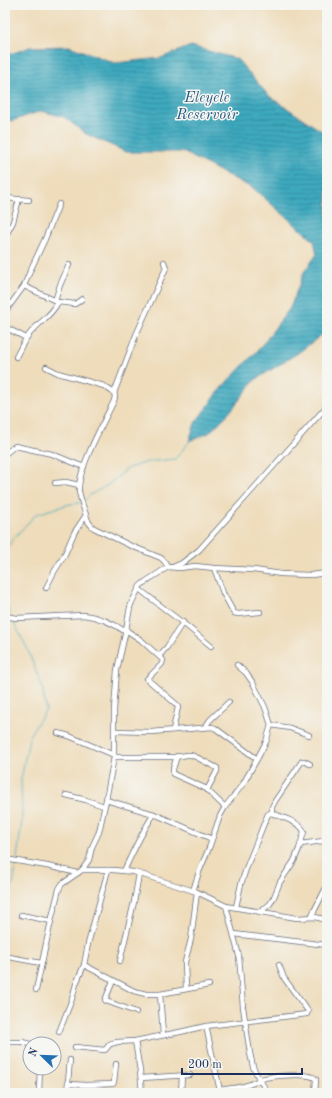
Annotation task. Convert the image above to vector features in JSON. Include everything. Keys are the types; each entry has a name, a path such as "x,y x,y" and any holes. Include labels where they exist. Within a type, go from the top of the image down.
{"street":[{"path":"5,198 29,200"},
{"path":"5,237 13,222 19,199"},
{"path":"5,312 24,286 59,204"},
{"path":"164,262 166,268 136,335 114,393 114,402 98,433 84,467 79,485 79,491 89,524 94,528 129,545 161,558 170,567 180,568 195,566 254,570 281,574 311,575 327,573"},
{"path":"16,357 26,338 54,309 60,284 69,265"},
{"path":"24,286 57,301 75,304 82,299"},
{"path":"5,327 26,338"},
{"path":"46,367 58,373 104,386 114,393"},
{"path":"36,990 59,889 62,884 80,872 89,860 92,847 99,832 114,756 114,710 117,670 130,607 139,589 145,582 170,567 182,562 199,550 327,406"},
{"path":"5,454 15,446 52,454 84,467"},
{"path":"55,483 66,482 79,485"},
{"path":"46,588 64,556 74,533 86,515"},
{"path":"214,568 223,593 234,613 260,612"},
{"path":"139,589 183,622 211,646"},
{"path":"5,613 17,618 84,615 105,620 141,640 163,660 163,662 147,680 178,707 173,730"},
{"path":"159,656 167,648 183,622"},
{"path":"186,989 186,962 191,939 195,891 199,872 220,816 243,784 258,759 266,742 271,725 265,707 253,683 246,673 237,665"},
{"path":"205,727 210,720 230,702"},
{"path":"271,725 290,728 309,735"},
{"path":"114,731 151,732 205,727 215,728 258,759"},
{"path":"58,733 74,738 114,756 191,755 217,768 208,789"},
{"path":"177,756 173,774 208,789 208,792 225,807"},
{"path":"272,813 272,807 275,801 302,762 304,761 310,764"},
{"path":"66,795 104,806"},
{"path":"106,800 154,814 212,839"},
{"path":"260,912 270,904 280,882 294,861 304,832 302,827 272,813"},
{"path":"236,907 247,866 268,814 272,813"},
{"path":"124,871 142,832 154,814"},
{"path":"301,844 323,841 327,842"},
{"path":"5,859 80,872 96,870 124,871 195,891 226,906 297,918 312,917 327,920"},
{"path":"89,860 96,870"},
{"path":"59,1032 84,965 88,944 108,870"},
{"path":"120,961 139,874"},
{"path":"312,917 326,888"},
{"path":"226,906 239,956 243,1007 253,1067 267,1093"},
{"path":"314,912 318,918"},
{"path":"21,915 51,921"},
{"path":"234,934 327,945"},
{"path":"9,957 41,963"},
{"path":"84,965 134,991 146,994 160,994 208,985"},
{"path":"75,1047 105,1050 110,1044 117,1042 135,1041 206,1026 307,1014 308,1011 284,978 279,965"},
{"path":"113,981 105,1000 136,1012"},
{"path":"160,994 163,1035"},
{"path":"206,1026 220,1091 254,1083 259,1079 276,1076 313,1076 316,1079 315,1093"},
{"path":"135,1041 142,1093"},
{"path":"5,1042 22,1042"},
{"path":"67,1093 70,1060"},
{"path":"68,1084 113,1084 116,1064"},
{"path":"141,1078 190,1075"},
{"path":"38,1093 39,1076"},
{"path":"181,1093 182,1076"}],"water":[{"name":"Eleyele Reservoir","path":"69,46 115,63 161,58 191,46 237,59 269,96 320,130 327,133 327,331 298,353 255,380 229,413 209,433 189,441 195,423 222,387 258,350 290,308 304,272 317,254 314,241 254,189 183,152 126,152 86,134 64,117 41,111 12,121 5,119 5,56 30,47"}],"waterway":[{"path":"83,502 90,495 108,485 128,468 147,462 175,459 190,441"},
{"path":"5,552 12,540 36,514 70,504 80,503"},
{"path":"5,600 10,614"},
{"path":"12,619 27,648 42,686 46,710 30,734 21,779 22,821 17,858"},
{"path":"5,907 14,881 16,863"}]}
